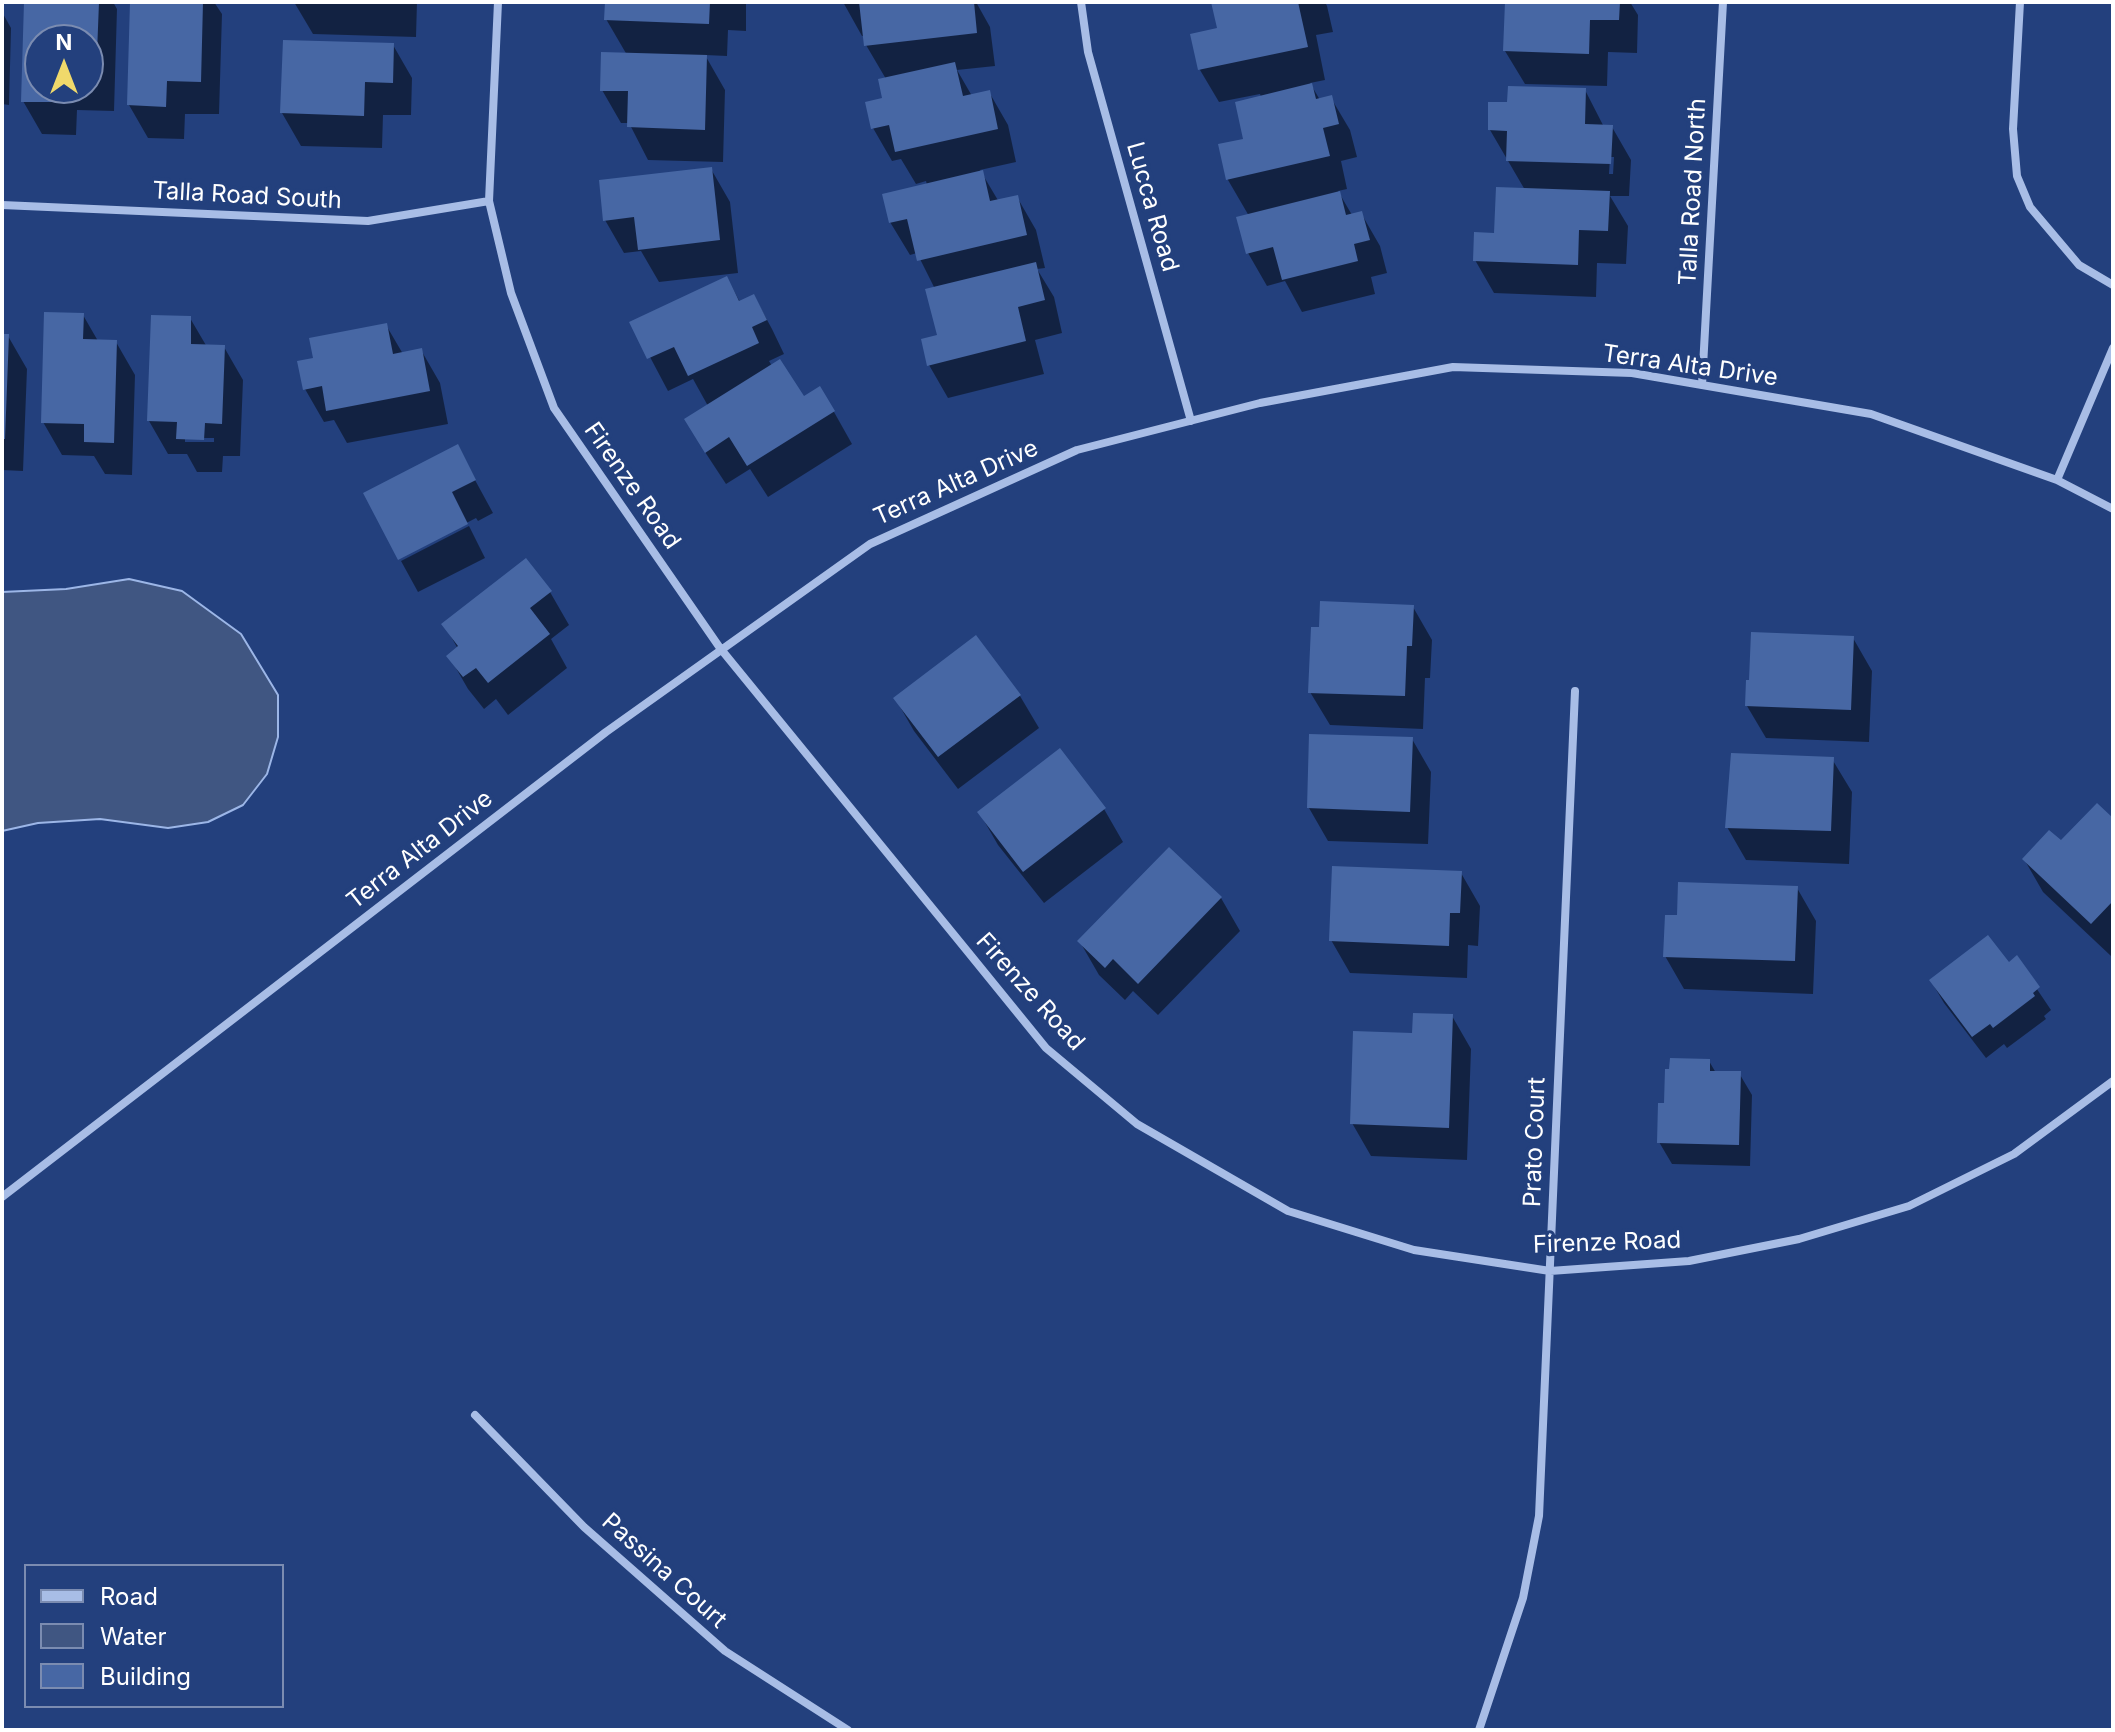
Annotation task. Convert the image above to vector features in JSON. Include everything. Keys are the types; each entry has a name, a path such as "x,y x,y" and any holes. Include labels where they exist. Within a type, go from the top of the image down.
{"street":[{"name":"Firenze Road","path":"498,2 489,201 511,293 554,408 720,648 1046,1048 1137,1124 1288,1211 1414,1250 1550,1271 1689,1261 1799,1239 1909,1206 2014,1154 2113,1081"},
{"name":"Lucca Road","path":"1081,2 1088,52 1191,421"},
{"name":"Talla Road North","path":"1702,385 1723,2"},
{"path":"2020,2 2013,129 2017,176 2030,207 2079,265 2113,285"},
{"name":"Talla Road South","path":"2,205 368,221 489,201"},
{"path":"2057,480 2113,348"},
{"name":"Terra Alta Drive","path":"2,1197 606,732 720,648 870,544 1077,450 1260,403 1453,367 1632,373 1871,414 2057,480 2113,509"},
{"name":"Prato Court","path":"1479,1730 1523,1598 1539,1516 1575,691"},
{"name":"Passina Court","path":"475,1415 584,1527 725,1651 848,1730"}],"water":[{"path":"129,579 182,591 241,634 278,695 278,737 267,774 243,805 208,822 168,828 100,819 38,823 2,831 2,592 66,589"}],"building":[{"path":"24,2 99,2 98,24 24,24 24,102 21,102"},
{"path":"130,2 203,2 201,82 167,81 166,107 127,105"},
{"path":"605,2 710,2 709,24 604,20"},
{"path":"859,2 974,2 977,33 864,46"},
{"path":"1211,2 1298,2 1308,47 1198,70 1190,34 1217,28"},
{"path":"1505,2 1620,2 1619,20 1590,20 1589,54 1503,51"},
{"path":"283,40 394,43 393,83 365,82 364,116 280,113"},
{"path":"601,52 707,55 705,130 627,127 628,91 600,91"},
{"path":"955,62 963,96 990,90 998,129 895,152 889,125 871,129 865,102 882,98 878,79"},
{"path":"1312,83 1316,99 1332,95 1339,124 1323,128 1330,156 1226,180 1218,144 1243,139 1235,102"},
{"path":"1508,86 1586,88 1585,124 1613,125 1611,164 1506,161 1507,131 1488,130 1488,102 1507,102"},
{"path":"712,167 720,240 638,250 634,217 603,221 599,180"},
{"path":"983,170 990,201 1018,195 1027,235 917,261 907,219 889,223 882,194"},
{"path":"1496,187 1610,191 1608,231 1579,230 1578,265 1473,261 1474,232 1494,233"},
{"path":"1340,191 1346,215 1362,211 1370,240 1354,244 1358,261 1282,280 1273,247 1246,254 1236,217"},
{"path":"1036,262 1045,300 1018,307 1026,341 927,366 921,339 937,335 925,289"},
{"path":"727,276 739,301 754,294 767,320 752,327 759,343 688,376 674,347 647,359 629,322"},
{"path":"44,312 84,313 83,339 117,340 114,443 84,442 84,424 41,423"},
{"path":"151,315 191,316 191,344 225,345 222,424 205,423 204,440 176,439 177,422 147,421"},
{"path":"387,323 393,354 422,348 430,391 326,411 322,386 303,390 297,361 313,358 309,338"},
{"path":"2,334 9,334 5,439 2,439"},
{"path":"780,359 804,396 820,386 835,411 747,466 729,437 705,453 684,419"},
{"path":"458,444 476,480 452,492 468,524 398,560 363,493"},
{"path":"526,558 552,591 530,608 550,634 488,683 476,668 463,677 446,656 458,646 441,624"},
{"path":"1320,601 1414,605 1412,646 1407,646 1405,696 1308,693 1311,627 1319,627"},
{"path":"1751,632 1854,636 1851,710 1745,706"},
{"path":"976,635 1021,695 938,757 893,698"},
{"path":"1309,734 1413,737 1410,812 1307,808"},
{"path":"1060,748 1106,808 1023,872 977,812"},
{"path":"1731,753 1834,757 1831,831 1725,828"},
{"path":"2097,803 2113,818 2113,901 2091,924 2022,859 2049,830 2061,840"},
{"path":"1169,847 1222,897 1138,984 1113,959 1105,968 1077,941"},
{"path":"1332,866 1462,871 1460,913 1450,913 1449,946 1329,941"},
{"path":"1678,882 1798,886 1795,961 1663,957 1665,915 1677,915"},
{"path":"1988,935 2009,962 2017,955 2040,987 2033,993 2035,996 1993,1028 1990,1024 1972,1037 1929,980"},
{"path":"1413,1013 1453,1014 1449,1128 1350,1124 1353,1031 1412,1033"},
{"path":"1670,1058 1710,1059 1710,1071 1741,1071 1739,1145 1657,1143 1658,1103 1664,1103 1665,1069 1669,1069"}]}
